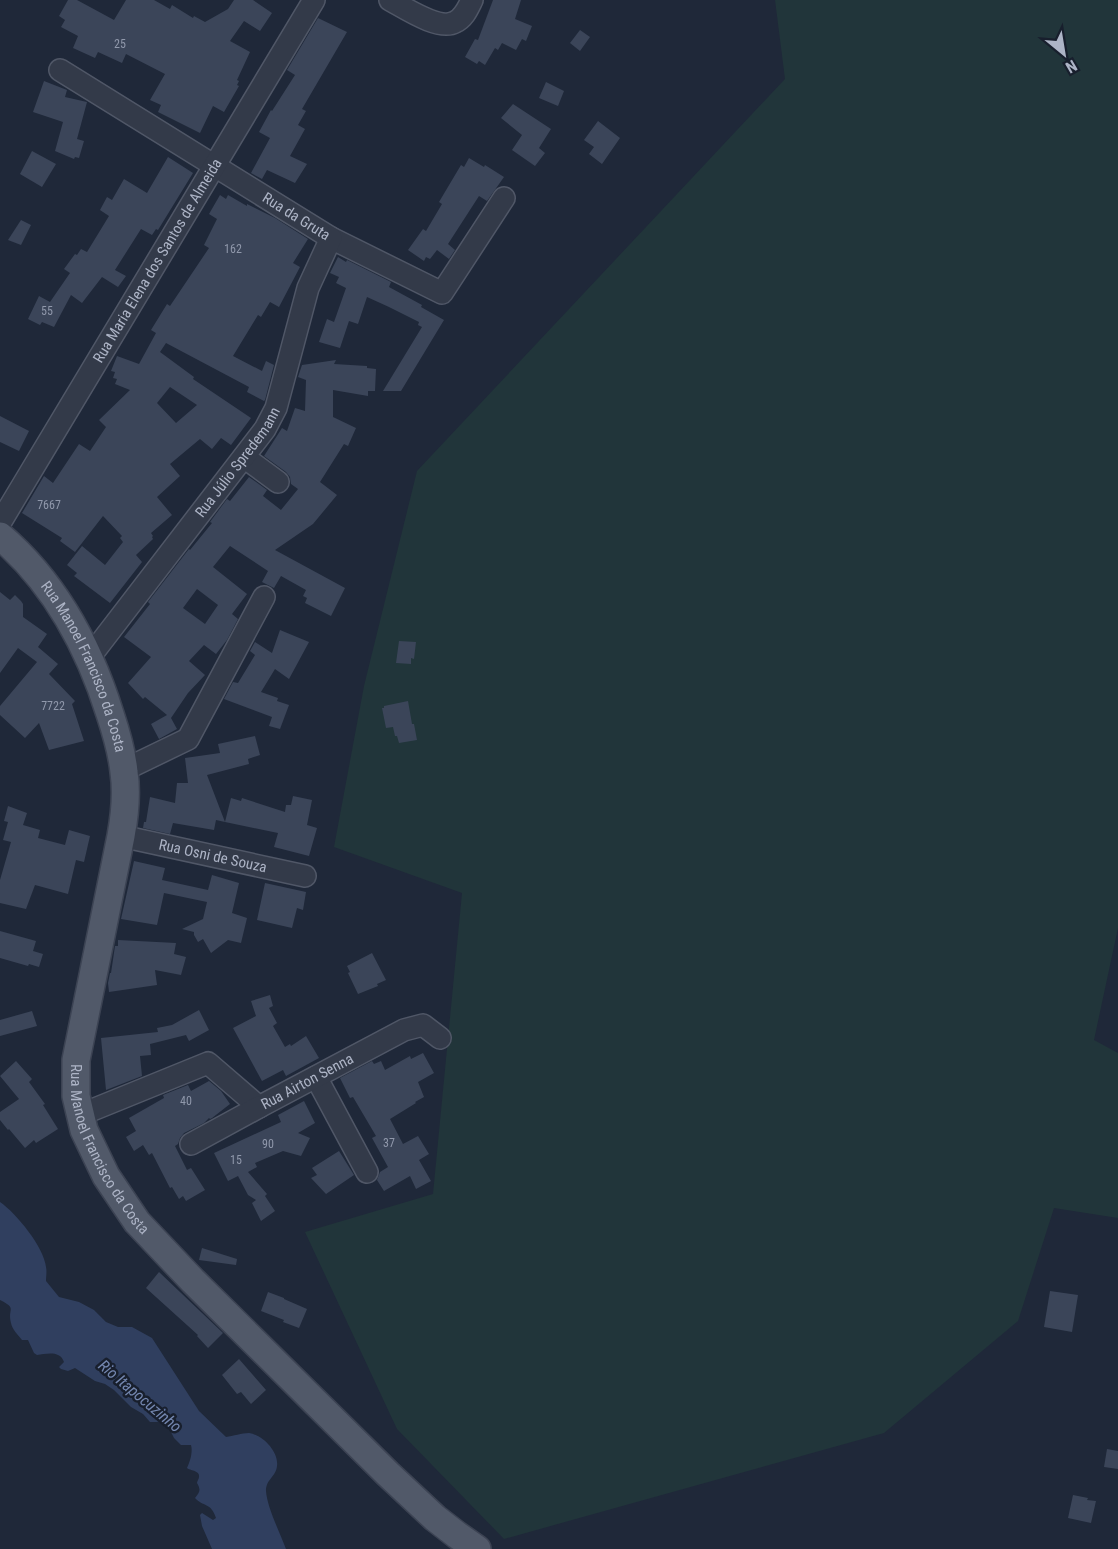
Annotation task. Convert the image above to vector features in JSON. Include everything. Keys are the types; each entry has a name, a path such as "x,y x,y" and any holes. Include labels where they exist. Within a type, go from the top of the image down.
{"main road":[{"name":"Rua Manoel Francisco da Costa","path":"0,536 33,567 78,634 107,703 124,770 126,802 122,836 76,1060 76,1096 84,1130 106,1176 137,1222 193,1281 388,1474 435,1518 477,1549"}],"street":[{"name":"Rua Maria Elena dos Santos de Almeida","path":"0,523 314,0"},
{"path":"390,0 440,24 454,24 464,15 472,0"},
{"name":"Rua da Gruta","path":"60,70 331,238 442,293 504,198"},
{"name":"Rua Júlio Spredemann","path":"89,658 265,429 276,408 308,288 331,238"},
{"path":"244,457 278,482"},
{"path":"124,770 188,739 264,597"},
{"name":"Rua Osni de Souza","path":"122,836 305,876"},
{"name":"Rua Airton Senna","path":"80,1115 208,1063 259,1107 404,1030 423,1025 440,1038"},
{"path":"316,1077 368,1172"},
{"path":"191,1144 259,1107"}],"green space":[{"path":"775,0 1118,0 1118,928 1094,1040 1118,1053 1118,1218 1054,1208 1018,1321 884,1433 504,1539 397,1429 305,1232 433,1194 462,893 334,847 364,686 417,471 785,79"}],"water":[{"name":"Rio Itapocuzinho","path":"0,1202 21,1222 35,1241 44,1259 46,1281 59,1297 79,1302 94,1310 106,1322 118,1327 132,1327 152,1338 199,1411 226,1437 249,1433 260,1437 269,1445 275,1455 277,1466 266,1491 271,1512 286,1549 212,1549 200,1515 202,1513 213,1520 216,1518 209,1507 195,1498 199,1491 197,1483 199,1475 187,1468 191,1457 191,1445 181,1445 174,1438 166,1422 150,1422 105,1384 95,1381 75,1368 68,1371 61,1369 59,1367 64,1362 56,1354 37,1355 28,1340 22,1340 17,1334 11,1323 10,1307 0,1300"}],"building":[{"path":"68,0 77,0 114,20 126,0 154,0 170,9 172,5 193,18 194,16 205,22 228,9 234,0 253,0 272,13 260,31 244,21 230,41 250,52 237,80 239,86 224,112 213,106 200,133 158,112 161,105 150,100 165,74 126,54 122,63 98,52 95,58 73,48 78,36 61,27 65,20 59,16"},
{"path":"493,0 521,0 515,19 532,26 526,41 522,39 516,50 502,43 498,50 495,48 485,65 479,61 477,64 465,57 475,39 478,40"},
{"path":"318,18 347,32 302,109 306,111 298,125 305,129 290,156 307,164 295,183 267,170 262,179 251,173 270,138 259,132 295,75 287,70"},
{"path":"580,30 590,37 580,51 570,43"},
{"path":"44,81 67,90 65,97 87,102 77,139 84,141 79,158 74,159 55,151 63,122 33,112"},
{"path":"546,82 564,91 558,106 539,98"},
{"path":"513,104 551,129 539,148 545,153 535,166 512,150 522,135 501,118"},
{"path":"598,121 620,138 602,164 589,154 594,147 584,140"},
{"path":"32,151 56,164 42,187 20,174"},
{"path":"168,157 193,173 158,230 156,229 152,235 141,229 115,270 126,276 118,287 102,277 82,303 71,295 54,327 42,322 40,325 28,319 39,296 50,302 70,273 64,269 75,254 77,255 81,249 87,252 109,216 100,210 107,197 112,200 124,179 147,193"},
{"path":"469,158 504,177 487,201 479,196 448,244 455,250 449,259 437,250 430,259 426,257 424,261 408,250 423,229 426,231 442,204 439,202 461,165 464,167"},
{"path":"220,195 226,199 228,195 275,218 308,239 293,263 300,267 279,307 270,302 261,317 258,315 233,356 262,371 266,361 274,365 264,401 247,392 249,387 166,343 160,352 194,377 193,379 251,418 231,445 221,438 212,449 200,439 170,464 180,476 157,497 172,515 151,533 153,539 136,555 142,562 110,603 74,576 77,573 67,565 82,546 105,565 123,542 120,538 122,536 103,516 75,552 60,541 62,538 22,513 44,476 53,483 79,444 90,451 106,427 99,420 130,390 115,384 117,379 113,378 115,372 111,371 117,356 139,364 156,333 151,330 167,304 170,306 209,248 204,245 217,219 209,214","holes":["170,387 197,405 176,423 157,403"]},
{"path":"21,220 31,225 21,245 8,240"},
{"path":"338,257 391,282 389,287 444,320 401,391 383,391 422,327 418,325 419,322 367,297 358,324 349,321 340,348 319,342 327,319 334,322 346,288 336,283 339,277 330,273"},
{"path":"336,360 334,364 367,366 367,368 376,369 375,391 368,391 368,396 333,390 333,417 356,428 348,446 344,444 320,482 337,495 313,524 275,550 345,588 331,616 305,603 307,598 303,596 306,590 281,576 274,588 262,582 268,571 230,546 213,567 247,594 232,614 238,619 227,640 216,654 204,645 189,661 205,675 188,693 171,718 177,729 159,739 151,724 167,715 145,697 143,699 128,683 151,657 124,637 150,604 148,602 212,523 210,522 227,499 230,501 249,477 267,490 263,496 281,510 298,489 291,484 286,472 264,456 282,428 287,431 295,408 305,411 306,380 298,377 302,365","holes":["197,589 218,605 205,624 183,608"]},
{"path":"0,416 29,431 19,451 0,442"},
{"path":"0,592 10,600 15,595 23,604 23,617 47,634 38,647 58,664 49,674 75,701 72,704 84,741 49,750 39,723 25,738 0,715 0,706 37,662 18,648 0,673"},
{"path":"280,630 309,642 289,679 275,669 261,692 289,705 280,729 269,726 272,717 224,699 233,682 238,683 255,655 250,651 255,642 272,653"},
{"path":"399,641 416,642 414,659 411,658 411,664 396,663"},
{"path":"408,701 417,740 399,743 393,727 386,728 382,708"},
{"path":"255,736 260,755 248,759 249,764 207,775 225,822 216,820 214,830 173,823 170,834 143,828 150,797 175,803 177,783 188,783 185,758 220,753 218,744"},
{"path":"293,796 312,800 307,825 317,828 309,856 274,847 278,833 225,822 231,798 241,801 242,798 285,812 286,805 291,805"},
{"path":"8,806 27,813 23,825 40,830 38,838 65,845 69,830 90,836 84,862 76,860 68,894 35,885 26,909 0,903 0,880 11,842 3,840 8,822 4,821"},
{"path":"134,861 165,868 162,880 208,890 212,875 239,883 232,913 247,918 241,943 228,940 211,953 203,939 198,942 194,932 182,929 203,919 207,902 164,893 157,925 121,919"},
{"path":"265,883 306,892 303,910 297,908 292,928 257,920"},
{"path":"0,931 36,941 33,951 43,954 39,967 0,958"},
{"path":"118,940 176,943 174,954 186,957 181,975 155,970 157,985 109,992 108,983"},
{"path":"372,953 386,980 358,994 347,966"},
{"path":"270,995 273,1006 269,1008 277,1023 273,1026 285,1047 290,1044 291,1046 306,1036 319,1058 286,1076 283,1070 262,1081 233,1028 256,1016 251,1001"},
{"path":"199,1010 209,1030 189,1041 186,1035 150,1044 151,1055 140,1056 142,1076 106,1090 101,1038 158,1032 157,1028 172,1025"},
{"path":"32,1011 37,1026 0,1036 0,1020"},
{"path":"423,1053 434,1073 418,1082 424,1097 390,1119 403,1144 418,1136 429,1154 419,1160 431,1181 416,1189 410,1176 384,1191 377,1180 380,1172 388,1167 372,1138 376,1136 353,1097 350,1098 340,1078 372,1061 374,1064 381,1061 385,1070 410,1056 411,1059"},
{"path":"16,1061 32,1079 29,1082 45,1104 43,1105 58,1129 36,1143 34,1140 25,1148 0,1120 0,1112 19,1099 0,1076"},
{"path":"209,1081 221,1091 230,1104 212,1118 184,1133 175,1146 187,1170 191,1168 205,1190 186,1201 183,1196 179,1199 172,1187 170,1188 152,1153 149,1155 143,1145 134,1151 126,1137 136,1131 129,1118 164,1098 163,1095 188,1085 191,1091"},
{"path":"304,1101 315,1123 298,1133 310,1138 301,1156 283,1151 255,1163 257,1167 248,1172 267,1194 265,1196 275,1211 261,1221 252,1203 256,1200 248,1195 238,1176 228,1181 214,1153 281,1122 278,1115"},
{"path":"339,1151 354,1175 326,1194 311,1178 317,1175 312,1168"},
{"path":"202,1248 237,1259 236,1265 199,1260"},
{"path":"159,1272 223,1333 208,1348 198,1335 146,1288"},
{"path":"1050,1291 1078,1295 1072,1332 1044,1327"},
{"path":"268,1292 307,1309 299,1328 261,1311"},
{"path":"239,1359 266,1390 251,1404 241,1392 237,1394 222,1375"},
{"path":"1107,1449 1118,1451 1118,1469 1104,1467"},
{"path":"1073,1495 1096,1501 1091,1523 1068,1518"}]}
